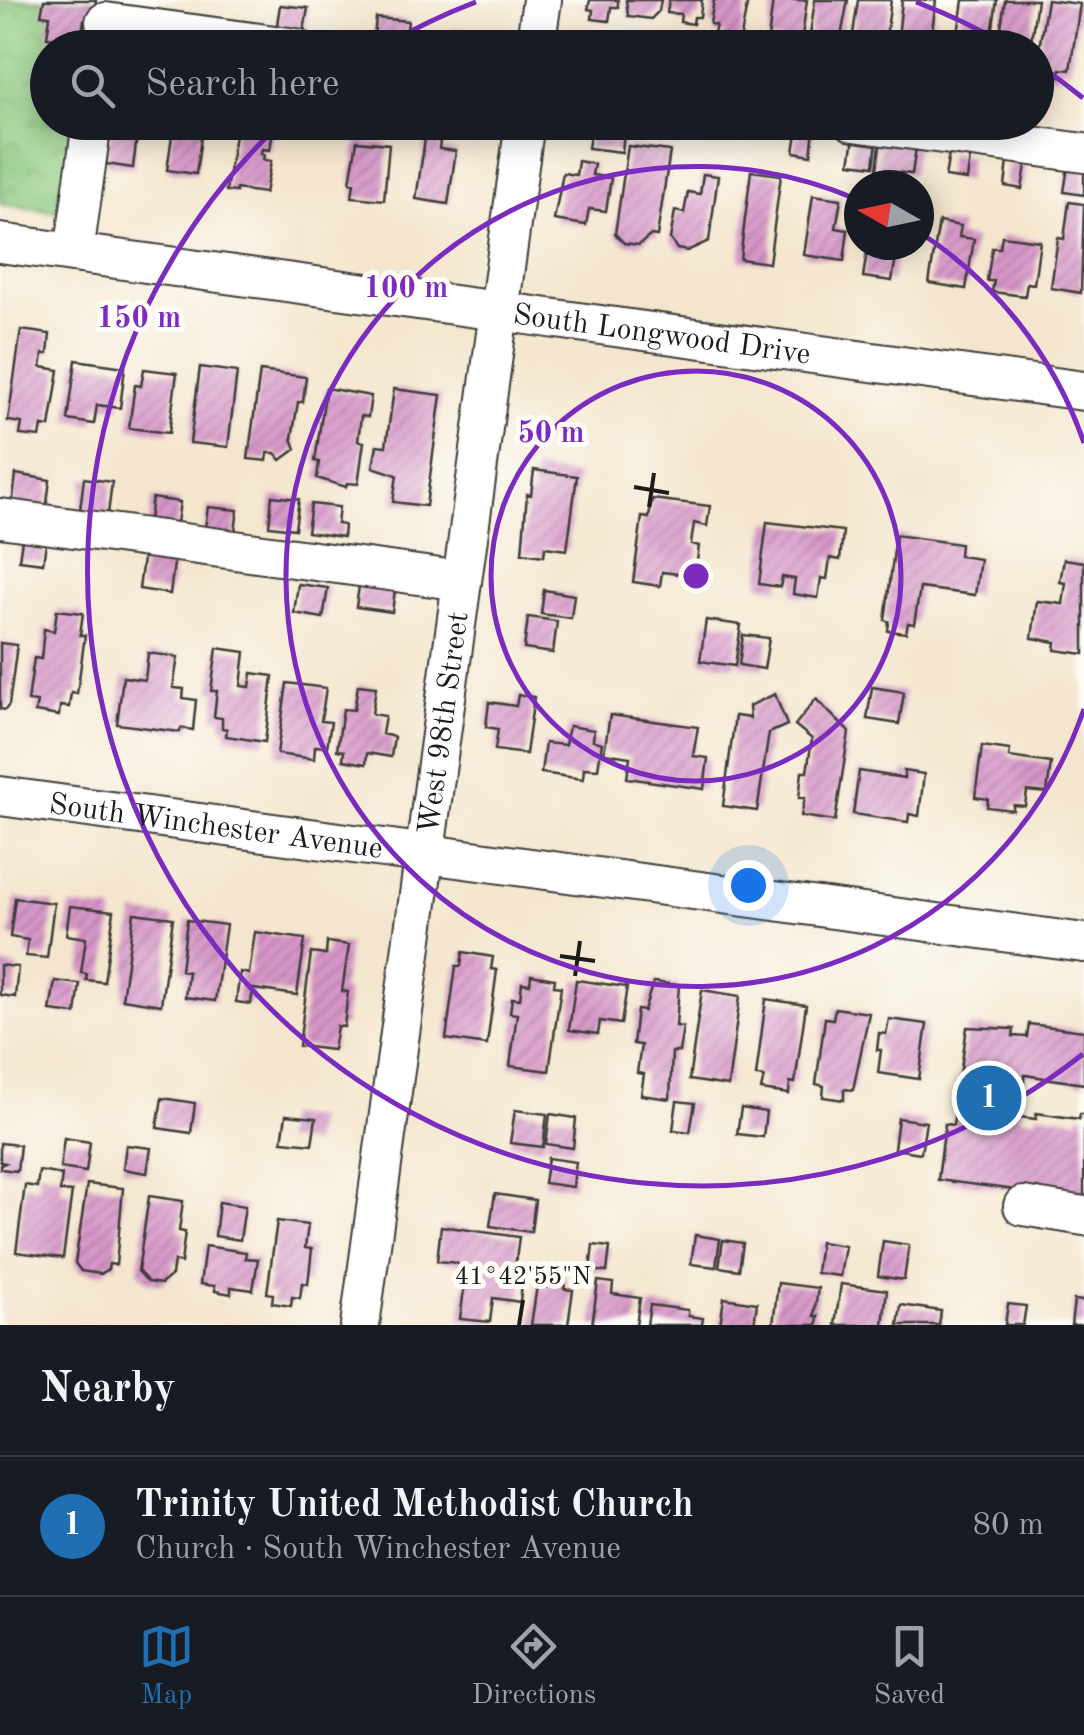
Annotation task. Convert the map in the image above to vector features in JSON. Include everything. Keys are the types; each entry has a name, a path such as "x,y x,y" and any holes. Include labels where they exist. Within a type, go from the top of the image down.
{"street":[{"path":"538,30 542,0"},
{"path":"105,23 158,30"},
{"path":"74,254 90,140"},
{"name":"West 98th Street","path":"360,1325 523,140"},
{"path":"983,140 1084,154"},
{"name":"South Longwood Drive","path":"0,244 1084,391"},
{"path":"0,518 462,581"},
{"name":"South Winchester Avenue","path":"0,796 1084,944"},
{"path":"1023,1206 1084,1216"}],"green space":[{"path":"0,0 97,0 93,30 30,30 30,140 77,140 66,213 0,204"}],"building":[{"path":"44,0 96,0 93,21 84,20 83,30 48,30 50,16 41,15"},
{"path":"590,0 618,0 618,7 611,7 609,21 592,19"},
{"path":"626,0 661,0 659,11 651,19 628,16"},
{"path":"669,0 702,0 700,17 694,17 693,24 680,22 681,14 667,13"},
{"path":"714,0 748,0 742,30 715,30 716,25 710,24"},
{"path":"773,0 807,0 803,30 769,30"},
{"path":"815,0 848,0 842,30 811,30"},
{"path":"858,0 891,0 887,30 854,30"},
{"path":"902,0 936,0 932,30 899,30"},
{"path":"963,0 997,0 993,30 959,30"},
{"path":"1005,0 1037,0 1033,30 1001,30"},
{"path":"1047,0 1080,4 1070,70 1060,69 1059,78 1054,77 1054,30 1042,30"},
{"path":"280,5 308,8 304,30 276,30"},
{"path":"376,18 408,21 407,30 375,30"},
{"path":"109,140 136,140 133,168 106,164"},
{"path":"171,140 201,140 196,174 167,170"},
{"path":"234,140 272,140 270,150 262,149 261,154 263,160 271,161 265,193 226,191"},
{"path":"425,140 440,141 439,149 456,151 448,204 416,199"},
{"path":"589,140 623,140 622,152 588,148"},
{"path":"796,140 813,140 811,155 794,152"},
{"path":"854,140 877,141 874,166 850,163"},
{"path":"881,140 917,141 913,170 877,170"},
{"path":"357,141 389,144 384,200 352,197 354,183 350,182"},
{"path":"628,146 670,151 657,236 651,235 639,245 624,243 615,234"},
{"path":"949,154 970,157 967,180 945,177"},
{"path":"578,161 594,164 592,175 611,178 606,211 589,209 586,225 554,220 563,173 576,175"},
{"path":"1008,161 1026,165 1022,189 1005,186"},
{"path":"1068,167 1084,169 1084,195 1064,192"},
{"path":"751,171 781,175 769,263 740,259"},
{"path":"703,174 718,176 709,241 687,251 677,249 670,239 675,211 684,213 688,192 700,194"},
{"path":"813,195 841,199 836,228 844,229 844,261 804,255"},
{"path":"1069,202 1084,204 1081,293 1051,288 1058,238 1064,239"},
{"path":"939,222 961,226 959,237 974,239 966,289 929,283"},
{"path":"1002,236 1040,241 1034,284 1027,283 1025,296 992,292 994,281 987,281 992,248 1000,248"},
{"path":"866,260 896,260 892,281 863,277"},
{"path":"21,330 50,334 48,354 43,354 41,367 59,370 50,427 42,426 40,437 20,435 22,423 8,421"},
{"path":"76,360 125,367 120,408 97,405 94,424 68,420"},
{"path":"200,367 237,372 228,447 190,443"},
{"path":"144,369 177,373 169,433 129,428 135,385 141,386"},
{"path":"260,371 306,377 292,438 296,449 281,460 275,453 268,453 267,461 248,459"},
{"path":"326,388 371,396 368,417 361,416 358,441 364,442 358,484 347,483 346,487 317,478 319,462 315,461"},
{"path":"394,389 441,395 426,506 393,502 397,475 373,467 377,445 386,446"},
{"path":"534,470 577,476 567,550 545,547 544,556 522,553 527,494 531,495"},
{"path":"16,474 50,480 46,511 12,506"},
{"path":"84,478 112,482 108,514 80,510"},
{"path":"272,496 299,499 295,529 269,526"},
{"path":"152,498 180,502 176,530 148,527"},
{"path":"652,499 710,506 707,526 694,523 691,544 699,546 695,576 662,572 660,586 633,582 642,517 649,518"},
{"path":"311,504 339,507 337,524 344,525 343,537 307,532"},
{"path":"208,507 238,510 234,538 204,534"},
{"path":"767,522 843,531 840,560 830,558 827,579 821,578 818,598 793,594 795,579 782,577 780,587 759,584"},
{"path":"23,533 47,537 43,563 19,560"},
{"path":"896,535 960,544 959,556 980,559 975,595 920,588 914,624 908,623 906,633 888,631 889,621 885,620"},
{"path":"144,551 175,556 170,594 139,589"},
{"path":"1064,559 1084,562 1084,654 1055,650 1056,642 1032,638 1037,601 1063,604 1066,583 1060,582"},
{"path":"360,579 396,583 392,612 356,607"},
{"path":"298,584 328,588 323,618 294,613"},
{"path":"544,590 574,595 571,618 541,614"},
{"path":"57,610 83,613 80,635 85,635 77,694 71,693 69,707 60,706 59,716 35,712 37,702 28,701 34,658 41,659 44,629 54,631"},
{"path":"528,617 557,621 553,653 524,649"},
{"path":"706,620 741,625 735,666 700,661"},
{"path":"743,635 769,638 764,669 739,665"},
{"path":"0,643 17,645 9,705 5,710 0,709"},
{"path":"217,648 245,652 241,686 250,687 252,673 273,676 265,742 226,736 222,718 214,717 217,691 211,691"},
{"path":"148,653 178,657 173,688 184,689 183,698 196,700 193,730 181,728 180,732 117,724 123,677 145,680"},
{"path":"287,683 326,688 321,721 331,722 327,747 315,746 314,759 277,754"},
{"path":"358,685 376,687 372,714 385,716 382,734 394,737 391,757 367,753 366,764 343,760 344,751 337,750 343,709 354,710"},
{"path":"872,687 904,692 899,724 867,719"},
{"path":"775,694 787,725 769,733 757,811 723,806 735,716 750,718 749,706"},
{"path":"518,695 534,697 526,754 495,750 498,729 486,727 489,702 516,706"},
{"path":"816,699 849,732 835,821 801,816 805,798 799,798 802,772 807,772 812,739 795,725"},
{"path":"610,715 698,727 693,756 708,758 704,789 627,778 630,757 604,753"},
{"path":"569,726 594,730 593,740 602,743 598,769 584,768 583,779 541,773 545,743 565,745"},
{"path":"982,746 1010,750 1009,757 1051,763 1047,793 1027,791 1025,806 1013,805 1013,810 987,807 988,799 975,797"},
{"path":"859,771 904,778 904,771 924,774 919,816 909,814 908,822 853,814"},
{"path":"15,898 54,903 47,958 26,956 28,940 10,937"},
{"path":"70,906 114,911 104,982 86,980 87,974 81,973 86,938 66,935"},
{"path":"134,913 173,918 161,1005 122,999"},
{"path":"187,920 226,925 215,1001 185,997 188,972 181,970"},
{"path":"255,932 305,939 297,995 253,989 251,1004 236,1002 240,972 249,974"},
{"path":"327,942 349,945 342,991 348,992 344,1027 337,1026 333,1050 299,1046 311,953 326,955"},
{"path":"463,952 493,957 491,969 497,970 487,1045 446,1039 456,966 461,966"},
{"path":"0,965 18,967 15,997 0,995"},
{"path":"531,975 555,979 554,986 561,987 549,1071 510,1066 517,1014 510,1013 512,998 520,999 522,983 530,984"},
{"path":"576,980 627,987 621,1024 600,1021 598,1034 569,1030"},
{"path":"55,981 80,984 76,1014 50,1011"},
{"path":"653,982 679,985 676,1026 683,1027 679,1052 672,1052 670,1099 641,1095 644,1074 637,1073 641,1045 633,1044 637,1010 644,1011"},
{"path":"702,990 740,996 728,1086 689,1080"},
{"path":"766,999 806,1005 795,1083 790,1082 789,1094 761,1090 764,1077 756,1076"},
{"path":"835,1008 869,1013 853,1090 844,1089 844,1100 823,1097 824,1086 816,1084 825,1018 833,1019"},
{"path":"889,1019 927,1024 919,1079 878,1073 879,1033 886,1034"},
{"path":"1029,1024 1084,1031 1084,1084 1025,1075 1019,1117 1036,1119 1036,1113 1079,1119 1084,1114 1084,1199 938,1180 945,1124 953,1125 967,1027 1014,1029 1013,1036 1027,1037"},
{"path":"162,1098 195,1103 191,1133 157,1128"},
{"path":"677,1101 695,1103 690,1132 673,1130"},
{"path":"741,1108 766,1112 763,1137 737,1134"},
{"path":"515,1110 547,1114 543,1147 510,1143"},
{"path":"550,1114 576,1118 573,1148 546,1144"},
{"path":"286,1115 316,1118 312,1144 282,1141"},
{"path":"898,1118 926,1122 921,1153 894,1149"},
{"path":"64,1138 90,1142 86,1172 60,1168"},
{"path":"0,1143 20,1145 17,1171 0,1169 5,1163 0,1162"},
{"path":"126,1145 151,1148 147,1173 123,1169"},
{"path":"548,1158 576,1162 573,1187 544,1183"},
{"path":"39,1171 62,1175 60,1191 72,1192 63,1258 16,1252 25,1185 37,1187"},
{"path":"87,1184 123,1188 116,1265 109,1264 101,1274 81,1271 75,1263"},
{"path":"495,1194 535,1200 531,1232 490,1226"},
{"path":"149,1196 183,1201 179,1231 185,1232 181,1263 174,1261 172,1275 161,1284 148,1282 138,1271"},
{"path":"219,1202 245,1206 240,1240 215,1236"},
{"path":"277,1221 308,1225 305,1248 312,1249 308,1284 302,1283 300,1298 292,1297 291,1306 272,1303 273,1294 267,1293"},
{"path":"441,1226 519,1237 513,1282 522,1283 520,1302 493,1298 490,1322 460,1319 466,1275 457,1263 437,1261"},
{"path":"695,1235 720,1239 716,1267 691,1264"},
{"path":"723,1240 743,1243 739,1270 719,1267"},
{"path":"883,1241 909,1245 904,1280 878,1276"},
{"path":"820,1242 845,1246 840,1276 816,1273"},
{"path":"593,1245 610,1247 607,1272 590,1270"},
{"path":"205,1246 246,1252 245,1258 258,1259 253,1290 231,1287 231,1294 200,1284"},
{"path":"548,1276 566,1279 564,1289 573,1290 568,1325 531,1325 537,1286 546,1287"},
{"path":"598,1281 613,1283 612,1294 640,1298 636,1325 592,1325"},
{"path":"778,1283 818,1288 814,1316 818,1316 817,1325 773,1325"},
{"path":"841,1284 887,1290 883,1325 835,1325"},
{"path":"724,1298 757,1303 754,1325 720,1325"},
{"path":"1074,1300 1084,1301 1084,1325 1071,1325"},
{"path":"1008,1304 1026,1306 1023,1325 1005,1325"},
{"path":"650,1305 688,1310 688,1316 703,1318 702,1325 647,1325"},
{"path":"901,1305 941,1311 939,1325 898,1325"}],"place":[{"name":"Trinity United Methodist Church","path":"989,1098"}]}
